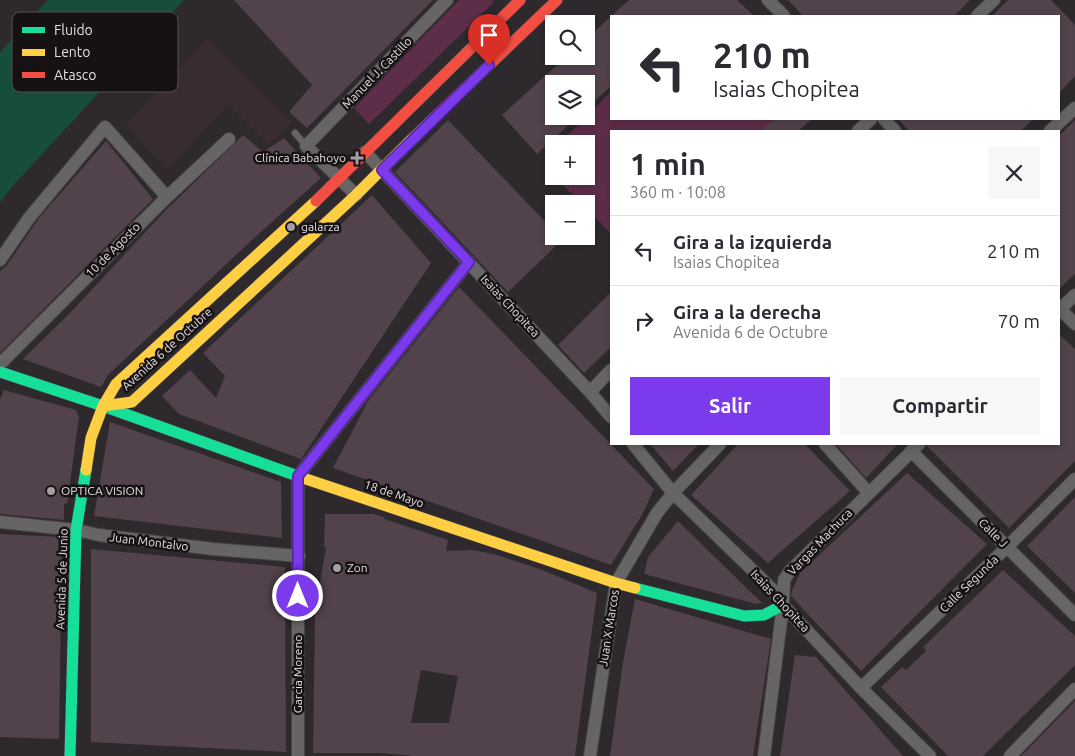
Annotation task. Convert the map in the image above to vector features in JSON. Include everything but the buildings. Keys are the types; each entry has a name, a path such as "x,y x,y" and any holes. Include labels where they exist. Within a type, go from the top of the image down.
{"main road":[{"name":"Avenida 6 de Octubre","path":"103,406 132,402 356,195 557,0"},
{"name":"Avenida 6 de Octubre","path":"103,406 116,384 340,179 516,1"},
{"name":"18 de Mayo","path":"0,372 103,406 298,476 616,583 744,616 764,615 783,605"},
{"name":"Avenida 5 de Junio","path":"70,756 76,530 90,438 103,406"}],"street":[{"name":"Manuel J. Castillo","path":"306,146 448,0"},
{"path":"978,15 994,0"},
{"path":"773,2 783,15"},
{"path":"1051,130 1075,108"},
{"path":"859,130 870,120"},
{"path":"885,120 894,130"},
{"path":"0,260 29,218 105,127 166,197"},
{"name":"10 de Agosto","path":"0,364 166,197 229,139"},
{"path":"306,146 356,195"},
{"name":"Isaias Chopitea","path":"366,152 610,416"},
{"path":"298,476 469,262"},
{"path":"1060,308 1075,295"},
{"path":"1060,310 1075,324"},
{"path":"590,392 610,371"},
{"name":"Isaias Chopitea","path":"634,445 673,493 772,589 783,605 861,688 930,756"},
{"name":"Juan X Marcos","path":"590,756 616,583 657,512 719,445"},
{"path":"827,445 868,492"},
{"name":"Vargas Machuca","path":"764,756 783,605 784,580 790,570 915,447"},
{"name":"Calle J","path":"915,447 1007,547 1075,615"},
{"name":"Garcia Moreno","path":"298,476 298,756"},
{"name":"Calle Segunda","path":"861,688 1075,479"},
{"name":"Juan Montalvo","path":"0,522 76,530 100,536 213,549 299,556"},
{"path":"1010,756 1075,689"}],"lane":[{"path":"295,133 306,146"}],"shaded area":[{"path":"48,0 184,0 173,12 37,12"},
{"path":"459,0 492,0 494,2 369,124 354,108"},
{"path":"12,39 12,92 99,92 0,202 0,52"},
{"path":"207,39 292,123 269,145 229,105 167,170 125,124 156,92 178,92 178,69"},
{"path":"610,93 610,120 773,120 761,130 610,130 610,233 595,217 595,195 573,195 563,185 595,185 595,135 568,135 578,125 595,125 595,108"}],"traffic: fast":[{"path":"0,372 103,406 303,478"},
{"path":"70,756 76,530 86,470"},
{"path":"635,588 744,616 764,615 783,605"}],"traffic: slow":[{"path":"103,406 132,402 356,195 413,138"},
{"path":"86,470 91,438 103,406 116,384 316,201"},
{"path":"303,478 635,588"}],"traffic: jam":[{"path":"316,201 520,0"},
{"path":"413,138 557,0"}],"place":[{"name":"Clínica Babahoyo","path":"357,158"},
{"name":"galarza","path":"291,227"},
{"name":"OPTICA VISION","path":"51,491"},
{"name":"Zon","path":"337,568"}],"route":[{"path":"298,596 298,476 469,262 382,170 489,65"}]}
